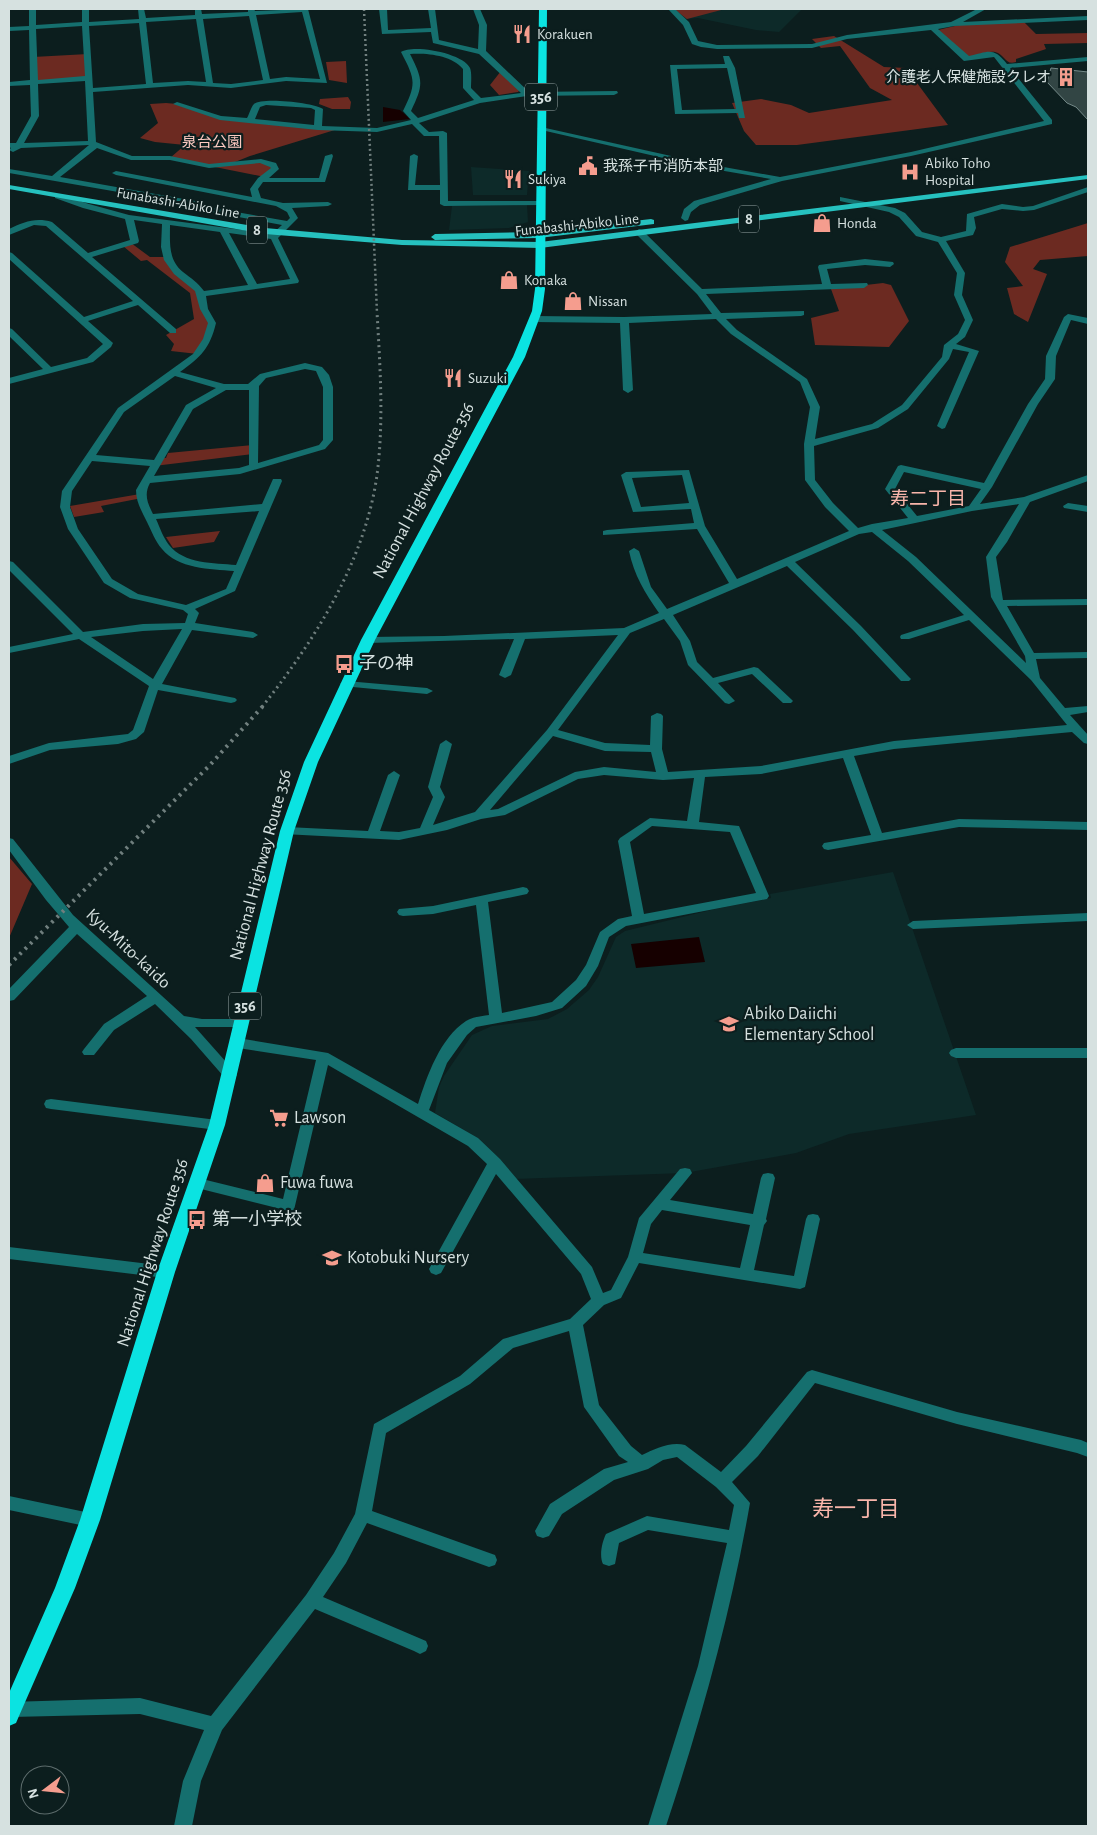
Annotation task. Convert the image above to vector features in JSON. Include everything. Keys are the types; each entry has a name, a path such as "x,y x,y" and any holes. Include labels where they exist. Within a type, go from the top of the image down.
{"highway":[{"name":"National Highway Route 356","path":"10,1712 64,1588 90,1520 166,1272 217,1125 287,831 310,762 368,640 519,356 534,319 540,289 539,240 543,9"}],"main road":[{"name":"Funabashi-Abiko Line","path":"539,240 685,218 1088,171"},
{"name":"Funabashi-Abiko Line","path":"9,187 264,231 338,240 539,240 639,232 866,204 1088,171"},
{"name":"Funabashi-Abiko Line","path":"9,179 271,224 406,240"}],"street":[{"path":"9,153 18,146 35,116 32,9"},
{"path":"85,9 94,143"},
{"path":"141,9 150,86"},
{"path":"198,9 210,85"},
{"path":"383,9 385,32 435,30"},
{"path":"432,9 436,41 482,52 527,94"},
{"path":"477,9 484,25 482,52"},
{"path":"671,9 686,24 695,42 701,45 722,47 812,46 847,37 933,28 953,24 1088,18"},
{"path":"953,24 982,9"},
{"path":"9,29 200,17 252,11 305,10 324,81 286,79 231,86 188,83 90,90"},
{"path":"252,11 267,82"},
{"path":"685,218 687,211 697,203 782,179 911,154 1049,122 996,55 991,54 967,59 933,28"},
{"path":"722,47 730,66 741,113 678,112 673,67 730,66"},
{"path":"479,101 467,88 467,68 461,62 425,51 405,52 417,76 416,92 407,111 427,134 443,134 444,204 540,204"},
{"path":"1006,66 1088,59"},
{"path":"9,84 89,78"},
{"path":"177,104 220,118 318,128 377,130 415,121 479,101 527,94 541,96 614,93"},
{"path":"250,121 257,105 266,103 312,106 319,108 318,128"},
{"path":"541,129 706,166 782,179"},
{"path":"54,179 94,143"},
{"path":"9,145 94,143 131,158 170,158 209,166 261,161 273,164 275,169 261,180 254,189 257,199"},
{"path":"261,180 322,180 329,156"},
{"path":"414,156 411,188 445,187"},
{"path":"100,186 131,158"},
{"path":"9,171 195,203 206,209 289,224"},
{"path":"58,196 86,206 130,217 274,237 294,218 291,211 282,206 257,199 116,173"},
{"path":"843,199 897,213 919,234 941,240 970,233 972,228 970,216 976,213 1002,206 1023,209 1034,208 1088,189"},
{"path":"282,206 328,204"},
{"path":"86,256 135,241 130,217"},
{"path":"9,232 31,223 42,221 173,331"},
{"path":"9,760 49,747 132,737 138,732 152,691 190,626 194,613 187,608 134,596 108,581 73,529 65,507 67,492 120,410 196,356 208,338 212,323 204,309 198,287 174,271 166,260 166,222"},
{"path":"224,231 254,287"},
{"path":"639,232 700,292 718,316 734,332 804,381 815,407 809,444 810,480 828,505 856,532"},
{"path":"201,294 295,281 274,237"},
{"path":"809,444 875,426 906,407 946,357 949,345 962,335 969,320 958,295 961,273 941,240"},
{"path":"9,255 108,343 90,360 9,381"},
{"path":"826,286 822,267 865,262 890,264"},
{"path":"700,292 864,285"},
{"path":"82,320 139,302"},
{"path":"534,319 624,320 801,312"},
{"path":"972,508 987,487 1033,404 1050,379 1051,356 1068,317 1088,321"},
{"path":"624,320 628,390"},
{"path":"9,331 50,371"},
{"path":"942,426 974,351 949,345"},
{"path":"147,480 240,471 322,447 328,440 328,387 324,375 319,370 305,366 263,376 254,385 224,387 172,372"},
{"path":"254,385 253,464 257,467"},
{"path":"224,387 189,407 140,494 149,517 167,550 172,554 190,562 240,568"},
{"path":"90,458 156,463"},
{"path":"915,520 890,490 901,468 987,487"},
{"path":"695,506 637,510 626,475 686,472 695,506 700,526 735,586"},
{"path":"368,640 626,632 856,532 872,527 972,508 1026,500 1088,478"},
{"path":"187,608 230,590 277,481"},
{"path":"1026,500 1002,542 991,557 996,597 1030,656 1035,678"},
{"path":"1068,506 1088,509"},
{"path":"149,517 266,507"},
{"path":"607,533 700,526"},
{"path":"872,527 912,559 1035,678 1075,728 1088,740"},
{"path":"634,551 646,587 671,619 685,641 692,663 729,701"},
{"path":"789,562 857,628 905,679"},
{"path":"9,564 80,634 156,686 231,700"},
{"path":"1001,603 1088,602"},
{"path":"905,637 971,616"},
{"path":"9,650 80,634 121,629 190,626 253,634"},
{"path":"478,815 551,732 626,632"},
{"path":"505,675 522,636"},
{"path":"1030,656 1088,654"},
{"path":"711,682 754,670 787,701"},
{"path":"346,684 428,691"},
{"path":"1063,712 1088,709"},
{"path":"657,716 656,749 663,776"},
{"path":"287,831 399,836 424,831 478,815 501,812 575,776 604,771 663,776 761,770 894,745 1075,728"},
{"path":"551,732 605,747 656,749"},
{"path":"424,831 439,797 434,787 446,744"},
{"path":"847,754 854,776 871,812 877,836"},
{"path":"692,826 700,774"},
{"path":"372,836 394,775"},
{"path":"422,1111 435,1073 454,1041 472,1023 536,1011 557,1005 581,983 592,966 604,935 622,922 763,896 735,829 650,822 624,841 639,918"},
{"path":"828,846 959,823 1088,826"},
{"name":"Kyu-Mito-kaido","path":"9,842 62,912 76,927 177,1018 216,1057 230,1076"},
{"path":"403,912 433,910 523,891"},
{"path":"482,901 496,1018"},
{"path":"913,925 1088,917"},
{"path":"9,997 76,927"},
{"path":"88,1052 109,1027 154,998"},
{"path":"177,1018 204,1024 241,1022"},
{"path":"238,1043 323,1056 422,1111 473,1142 495,1163 586,1271 599,1301"},
{"path":"956,1054 1088,1053"},
{"path":"198,1183 289,1206 323,1056"},
{"path":"51,1104 217,1125"},
{"path":"436,1269 495,1163"},
{"path":"183,1826 192,1781 215,1725 312,1600 340,1558 363,1515 378,1429 465,1380 508,1343 574,1323 599,1301 616,1294 635,1257 644,1222 685,1173"},
{"path":"746,1275 760,1222 768,1178"},
{"path":"659,1204 760,1222"},
{"path":"635,1257 800,1283 813,1219"},
{"path":"9,1253 166,1272"},
{"path":"574,1323 592,1407 625,1451 642,1464"},
{"path":"722,1482 752,1451 812,1376 957,1418 1082,1447 1088,1451"},
{"path":"543,1531 556,1509 610,1474 642,1464 660,1454 679,1450 722,1482 742,1503 736,1538 706,1665 680,1760 657,1826"},
{"path":"9,1503 90,1520"},
{"path":"363,1515 489,1560"},
{"path":"608,1559 612,1539 647,1522 736,1538"},
{"path":"312,1600 420,1646"},
{"path":"10,1712 140,1706 215,1725"}],"shaded area":[{"path":"673,9 802,9 779,32 756,30 698,18 683,19"},
{"path":"383,107 400,110 410,119 383,122"},
{"path":"471,167 529,171 527,195 473,195"},
{"path":"527,205 528,222 509,228 449,230 452,206"},
{"name":"Abiko Daiichi Elementary School","path":"893,872 976,1115 849,1134 796,1153 685,1173 514,1179 478,1138 435,1113 439,1087 444,1076 472,1035 492,1026 548,1019 567,1009 589,990 598,977 616,937 625,931 715,909 771,898 770,894"},
{"path":"699,937 705,962 636,968 631,944"}],"green space":[{"path":"674,9 725,9 687,19"},
{"path":"1024,22 1036,34 1088,33 1088,43 1044,44 1046,49 1016,59 1016,62 1012,63 995,52 970,58 938,30 959,25"},
{"path":"834,36 884,67 906,68 948,125 797,145 756,145 744,131 732,103 761,99 791,105 809,113 892,100 870,88 840,46 821,48 812,39"},
{"path":"88,54 89,78 34,82 33,57"},
{"path":"346,61 347,83 329,80 326,62"},
{"path":"501,71 520,90 518,92 499,95 490,85"},
{"path":"348,97 351,102 350,109 332,109 319,104 320,99"},
{"name":"泉台公園","path":"150,104 177,104 220,118 338,129 230,164 261,161 275,169 265,177 170,158 185,145 155,142 140,138 158,123"},
{"path":"1088,223 1088,256 1040,260 1033,269 1047,274 1028,322 1014,314 1007,288 1023,286 1005,262 1010,247"},
{"path":"131,243 150,257 166,257 198,287 212,323 198,354 171,351 174,344 166,335 194,319 190,293 147,260 141,261 123,246"},
{"path":"883,283 891,285 909,321 889,347 815,345 811,318 839,311 831,289"},
{"path":"253,445 253,454 154,466 159,458 166,458 168,453"},
{"path":"140,494 142,498 101,506 104,512 74,517 70,506"},
{"path":"220,531 214,542 173,548 166,537"},
{"path":"9,857 32,884 9,938"}],"building":[{"path":"1051,68 1088,72 1088,120 1076,107 1067,103 1047,82"}],"railway":[{"path":"364,9 377,313"},
{"path":"262,707 301,655 335,598 349,569 371,507 377,475 380,434 381,394 377,312"},
{"path":"9,965 210,765 263,706"}],"place":[{"name":"Korakuen","path":"522,34"},
{"name":"介護老人保健施設クレオ","path":"1066,77"},
{"name":"我孫子市消防本部","path":"588,166"},
{"name":"Abiko Toho Hospital","path":"910,172"},
{"name":"Sukiya","path":"513,179"},
{"name":"Honda","path":"822,223"},
{"name":"Konaka","path":"509,280"},
{"name":"Nissan","path":"573,301"},
{"name":"Suzuki","path":"453,378"},
{"name":"子の神","path":"344,664"},
{"name":"Abiko Daiichi Elementary School","path":"729,1024"},
{"name":"Lawson","path":"279,1118"},
{"name":"Fuwa fuwa","path":"265,1183"},
{"name":"第一小学校","path":"197,1220"},
{"name":"Kotobuki Nursery","path":"332,1258"}],"district":[{"name":"寿二丁目","path":"928,499"},
{"name":"寿一丁目","path":"856,1509"}]}
